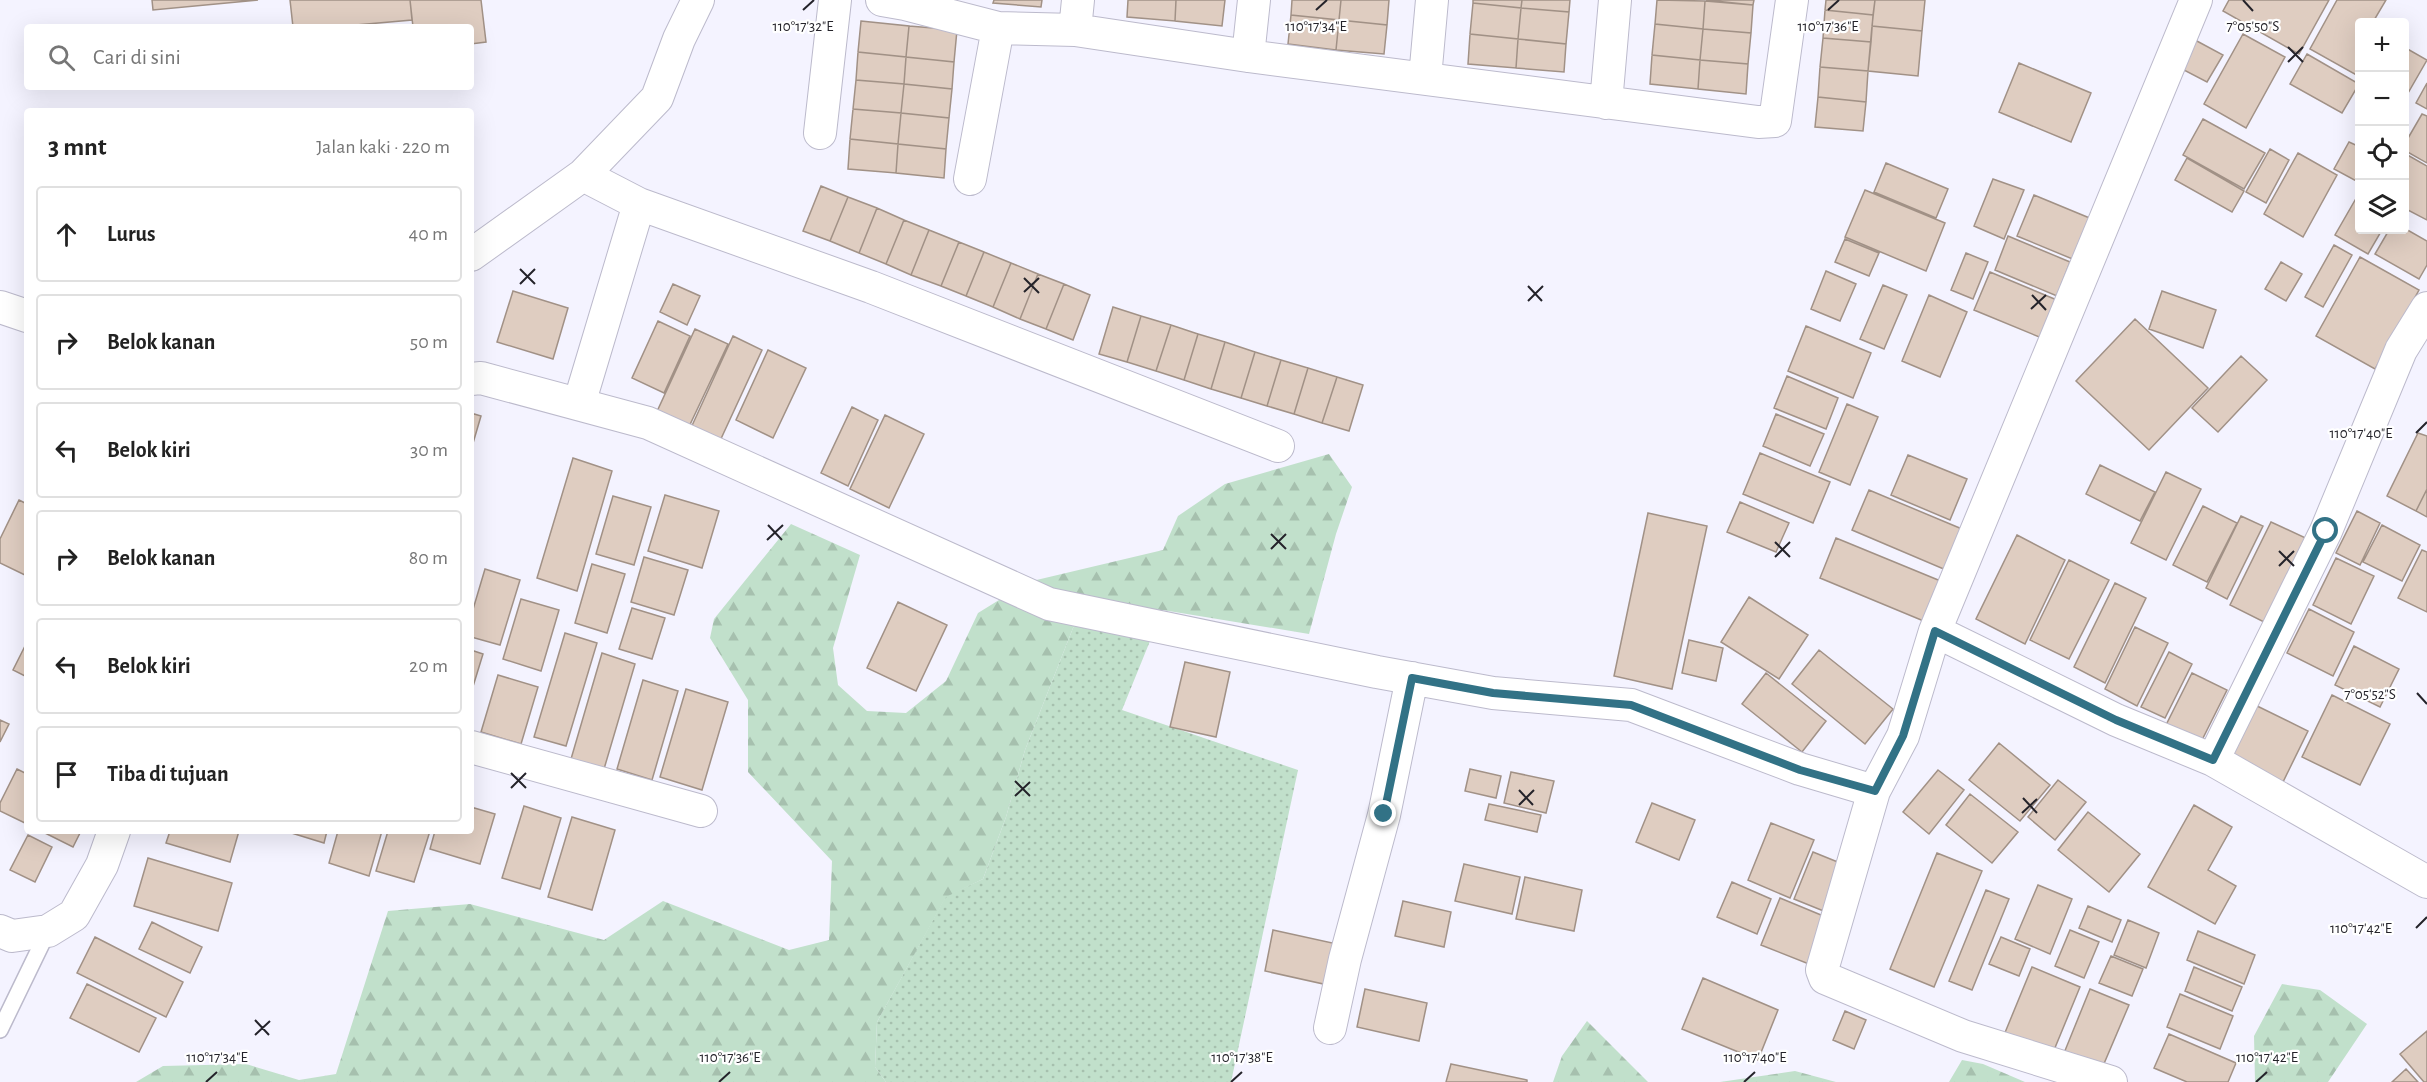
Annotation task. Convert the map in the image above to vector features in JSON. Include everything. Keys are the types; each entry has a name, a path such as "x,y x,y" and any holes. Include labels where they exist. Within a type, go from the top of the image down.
{"street":[{"path":"474,253 583,175 657,98 679,39 698,0"},
{"path":"820,133 835,0"},
{"path":"1248,56 1254,0"},
{"path":"1425,78 1432,0"},
{"path":"1606,103 1615,0"},
{"path":"897,1 998,28 1077,15 1248,56 1758,122 1775,121 1792,0"},
{"path":"2111,1082 1964,1036 1825,978 1822,970 1875,791 1903,736 1935,631 2196,0"},
{"path":"970,179 998,28"},
{"path":"583,175 639,204 871,287 1278,446"},
{"path":"579,404 639,204"},
{"path":"0,307 24,315"},
{"path":"2213,760 2326,531 2401,350 2427,308"},
{"path":"474,379 482,378 648,423 1049,604 1493,693 1631,705 1800,770 1875,791"},
{"path":"1935,631 2116,720 2213,760 2427,882"},
{"path":"1330,1028 1345,958 1384,814 1412,678"},
{"path":"474,748 701,811"},
{"path":"0,931 12,936 48,931 74,915 102,865 113,834"}],"lane":[{"path":"0,1030 48,931"}],"green space":[{"path":"1329,454 1352,487 1336,534 1309,634 1108,601 1073,628 1025,750 1006,817 983,879 946,897 877,1022 875,1067 886,1082 136,1082 163,1066 246,1064 299,1080 336,1074 388,911 470,904 604,940 663,901 789,950 829,940 832,861 748,772 748,700 710,638 714,619 791,524 860,555 833,648 838,685 867,711 906,713 946,681 978,613 1028,582 1163,550 1178,516 1225,484"},
{"path":"1108,601 1163,609 1122,710 1298,770 1231,1082 886,1082 875,1067 877,1022 946,896 983,879 1006,817 1025,750 1073,628"},
{"path":"2282,984 2320,990 2367,1024 2328,1082 2255,1082 2254,1036"},
{"path":"1587,1021 1648,1082 1553,1082 1562,1056"},
{"path":"1962,1060 1983,1064 2025,1082 1949,1082"},
{"path":"1795,1071 1836,1082 1720,1082"}],"building":[{"path":"152,0 258,0 153,10"},
{"path":"290,0 410,0 412,20 367,24 293,24"},
{"path":"410,0 481,0 486,42 474,44 474,24 413,24"},
{"path":"994,0 1042,0 1041,7 993,3"},
{"path":"1128,0 1176,0 1175,21 1127,17"},
{"path":"1176,0 1225,0 1222,26 1175,21"},
{"path":"1292,0 1341,0 1339,20 1291,15"},
{"path":"1341,0 1389,0 1387,25 1339,20"},
{"path":"1473,0 1522,0 1521,8 1473,3"},
{"path":"1522,0 1570,0 1569,12 1521,8"},
{"path":"1657,0 1705,1 1703,29 1655,24"},
{"path":"1706,0 1754,0 1753,5"},
{"path":"1826,0 1875,0 1873,15 1825,10"},
{"path":"1875,0 1925,0 1922,31 1872,26"},
{"path":"2229,0 2329,0 2299,54 2223,11"},
{"path":"2337,0 2386,0 2375,18 2355,18 2355,74 2310,49"},
{"path":"1705,1 1753,5 1751,33 1703,29"},
{"path":"1473,3 1521,8 1518,39 1470,34"},
{"path":"1521,8 1569,12 1566,44 1518,39"},
{"path":"1825,10 1873,15 1871,42 1823,38"},
{"path":"1291,15 1339,20 1336,50 1288,44"},
{"path":"1339,20 1387,25 1384,54 1336,50"},
{"path":"861,21 909,26 906,57 858,52"},
{"path":"1655,24 1703,29 1700,60 1652,55"},
{"path":"909,26 957,30 954,62 906,57"},
{"path":"1872,26 1922,31 1918,76 1868,71"},
{"path":"1703,29 1751,33 1748,64 1700,60"},
{"path":"1470,34 1518,39 1516,68 1468,64"},
{"path":"2243,34 2285,57 2246,128 2204,104"},
{"path":"1823,38 1871,42 1868,71 1820,67"},
{"path":"1518,39 1566,44 1564,72 1516,68"},
{"path":"2195,40 2223,55 2207,82 2180,68"},
{"path":"2409,50 2427,60 2409,91"},
{"path":"858,52 906,57 904,84 856,80"},
{"path":"2307,54 2355,82 2355,91 2342,113 2290,84"},
{"path":"1652,55 1700,60 1698,89 1650,84"},
{"path":"906,57 954,62 952,89 904,84"},
{"path":"1700,60 1748,64 1746,94 1698,89"},
{"path":"2019,63 2091,93 2071,142 1999,112"},
{"path":"1820,67 1868,71 1866,102 1818,97"},
{"path":"856,80 904,84 901,113 853,109"},
{"path":"2427,83 2427,109 2416,103"},
{"path":"904,84 952,89 949,118 901,113"},
{"path":"1818,97 1866,102 1863,131 1815,127"},
{"path":"853,109 901,113 898,144 850,139"},
{"path":"901,113 949,118 946,149 898,144"},
{"path":"2422,114 2427,116 2427,163 2409,153 2409,136"},
{"path":"2203,119 2265,153 2244,189 2183,155"},
{"path":"850,139 898,144 896,173 848,169"},
{"path":"2349,142 2355,145 2355,180 2334,169"},
{"path":"898,144 946,149 944,178 896,173"},
{"path":"2270,149 2289,160 2266,203 2246,192"},
{"path":"2298,153 2337,175 2303,237 2264,214"},
{"path":"2409,156 2427,166 2427,220 2409,211"},
{"path":"2187,158 2244,191 2232,212 2175,180"},
{"path":"1886,163 1948,189 1936,218 1874,192"},
{"path":"1993,179 2024,190 2004,239 1974,226"},
{"path":"821,186 848,197 830,241 803,231"},
{"path":"1865,190 1945,223 1926,271 1845,237"},
{"path":"2034,195 2104,224 2087,265 2017,236"},
{"path":"848,197 877,208 859,253 830,241"},
{"path":"2355,200 2355,234 2380,234 2368,254 2335,235"},
{"path":"877,208 904,220 886,264 859,253"},
{"path":"904,220 929,230 911,275 886,264"},
{"path":"929,230 959,242 941,286 911,275"},
{"path":"2409,231 2427,241 2427,265 2419,279 2375,254 2387,234 2409,234"},
{"path":"2008,236 2070,262 2057,296 1995,270"},
{"path":"1845,239 1879,253 1869,276 1835,262"},
{"path":"959,242 984,252 966,296 941,286"},
{"path":"2334,245 2352,255 2323,307 2305,297"},
{"path":"984,252 1011,263 993,307 966,296"},
{"path":"1966,253 1988,262 1973,299 1951,290"},
{"path":"2360,257 2419,290 2375,369 2316,336"},
{"path":"2281,262 2302,274 2286,301 2265,289"},
{"path":"1011,263 1038,274 1020,319 993,307"},
{"path":"1826,271 1856,284 1840,321 1811,309"},
{"path":"1990,272 2064,303 2049,341 1974,310"},
{"path":"1038,274 1064,284 1046,329 1020,319"},
{"path":"673,284 700,296 687,325 660,312"},
{"path":"1064,284 1090,295 1073,340 1046,329"},
{"path":"1883,285 1907,295 1884,349 1860,339"},
{"path":"513,291 568,308 553,359 497,342"},
{"path":"2162,291 2216,310 2203,348 2149,329"},
{"path":"1929,295 1967,312 1940,377 1902,361"},
{"path":"1113,307 1141,316 1127,362 1099,354"},
{"path":"1141,316 1171,325 1156,371 1127,362"},
{"path":"2135,319 2208,388 2149,450 2076,381"},
{"path":"658,321 690,336 664,393 632,378"},
{"path":"1171,325 1198,334 1184,380 1156,371"},
{"path":"1806,326 1871,353 1853,398 1788,371"},
{"path":"695,329 728,344 686,433 654,418"},
{"path":"1198,334 1225,342 1211,389 1184,380"},
{"path":"733,336 762,350 719,443 690,430"},
{"path":"1225,342 1255,352 1241,398 1211,389"},
{"path":"768,350 806,368 773,438 736,420"},
{"path":"1255,352 1281,360 1267,406 1241,398"},
{"path":"2241,356 2267,380 2218,432 2192,408"},
{"path":"1281,360 1308,368 1294,414 1267,406"},
{"path":"1308,368 1337,377 1322,423 1294,414"},
{"path":"1787,376 1838,398 1826,429 1774,408"},
{"path":"1337,377 1363,385 1349,431 1322,423"},
{"path":"1847,404 1878,417 1850,485 1819,472"},
{"path":"852,407 878,420 848,486 821,473"},
{"path":"474,414 481,416 474,440"},
{"path":"1776,414 1824,434 1810,466 1763,446"},
{"path":"885,415 924,434 889,508 850,489"},
{"path":"2418,433 2427,436 2427,489 2416,511 2387,496"},
{"path":"1760,453 1830,482 1813,523 1743,494"},
{"path":"1908,455 1967,479 1950,520 1891,495"},
{"path":"573,458 612,471 577,591 537,578"},
{"path":"2100,465 2155,492 2140,521 2086,494"},
{"path":"2166,472 2201,489 2166,560 2131,543"},
{"path":"2427,489 2427,517 2416,511"},
{"path":"1869,490 1962,529 1946,570 1852,530"},
{"path":"665,495 719,511 702,568 648,551"},
{"path":"613,496 651,507 634,565 596,554"},
{"path":"19,500 24,502 24,575 0,563 0,539"},
{"path":"1740,502 1789,523 1776,552 1727,532"},
{"path":"2203,506 2237,523 2207,582 2173,565"},
{"path":"2357,511 2380,523 2360,565 2336,553"},
{"path":"1648,513 1707,526 1672,689 1614,676"},
{"path":"2241,516 2263,526 2227,599 2206,588"},
{"path":"2271,522 2310,540 2268,624 2230,605"},
{"path":"2382,525 2420,545 2402,581 2363,562"},
{"path":"2017,535 2065,560 2025,644 1976,619"},
{"path":"1836,538 1943,582 1926,622 1820,578"},
{"path":"2422,550 2427,552 2427,612 2398,598"},
{"path":"644,557 688,570 674,615 631,602"},
{"path":"2336,558 2374,576 2351,624 2313,605"},
{"path":"2069,560 2109,580 2069,659 2030,640"},
{"path":"592,564 625,574 607,633 575,623"},
{"path":"485,569 520,580 500,645 474,638 474,606"},
{"path":"2115,583 2146,598 2105,683 2074,667"},
{"path":"1749,597 1808,635 1779,679 1721,642"},
{"path":"521,599 559,610 541,671 503,659"},
{"path":"898,602 947,625 916,691 867,668"},
{"path":"632,608 665,618 652,659 619,649"},
{"path":"2309,609 2354,632 2333,676 2287,653"},
{"path":"2135,627 2168,643 2137,706 2105,689"},
{"path":"565,633 597,643 566,746 534,737"},
{"path":"1689,640 1723,648 1716,681 1682,673"},
{"path":"2354,646 2399,669 2380,707 2335,685"},
{"path":"24,648 24,676 13,670"},
{"path":"1819,650 1893,709 1865,744 1792,684"},
{"path":"474,651 483,654 474,683"},
{"path":"2169,652 2192,664 2165,718 2141,707"},
{"path":"602,653 635,664 604,769 571,759"},
{"path":"1185,662 1230,672 1216,737 1170,727"},
{"path":"1766,673 1826,721 1802,752 1742,704"},
{"path":"2192,673 2227,690 2200,744 2165,727"},
{"path":"498,675 538,687 521,744 481,732"},
{"path":"643,680 678,691 652,780 617,769"},
{"path":"686,689 728,702 702,790 660,777"},
{"path":"2332,695 2390,724 2360,785 2302,757"},
{"path":"2251,703 2308,731 2283,782 2227,754"},
{"path":"0,720 9,724 0,742"},
{"path":"1999,743 2050,785 2020,821 1969,780"},
{"path":"17,769 24,772 24,823 0,811 0,803"},
{"path":"1470,769 1501,776 1496,798 1465,791"},
{"path":"1938,770 1964,790 1929,834 1903,812"},
{"path":"1511,772 1554,781 1546,813 1504,803"},
{"path":"2058,780 2086,802 2055,840 2028,817"},
{"path":"1970,794 2018,832 1992,863 1946,825"},
{"path":"1652,803 1695,820 1679,860 1636,842"},
{"path":"1489,804 1541,815 1537,832 1485,820"},
{"path":"2194,805 2232,827 2208,870 2236,886 2215,924 2148,887"},
{"path":"524,806 561,818 540,889 502,878"},
{"path":"474,808 495,814 480,864 430,849 434,834 474,834"},
{"path":"2088,812 2140,854 2109,892 2058,850"},
{"path":"572,817 615,830 592,910 548,897"},
{"path":"1771,823 1814,840 1790,898 1748,880"},
{"path":"47,834 80,834 73,847"},
{"path":"169,834 238,834 230,862 166,843"},
{"path":"295,834 326,834 324,843"},
{"path":"337,834 381,834 369,876 329,863"},
{"path":"387,834 429,834 414,882 376,871"},
{"path":"28,835 52,847 35,882 10,870"},
{"path":"1813,852 1850,867 1831,914 1794,899"},
{"path":"1937,853 1982,871 1934,987 1890,969"},
{"path":"148,858 232,883 218,931 134,906"},
{"path":"1464,864 1520,877 1512,914 1455,901"},
{"path":"1525,877 1582,890 1574,931 1516,919"},
{"path":"1732,882 1771,899 1757,934 1717,917"},
{"path":"2038,885 2072,899 2050,954 2015,939"},
{"path":"1986,890 2009,899 1972,990 1949,981"},
{"path":"1780,898 1833,920 1814,966 1761,945"},
{"path":"1403,901 1451,912 1444,947 1395,936"},
{"path":"2088,906 2121,920 2112,942 2079,928"},
{"path":"2128,920 2159,933 2146,968 2114,955"},
{"path":"152,922 202,947 190,973 139,949"},
{"path":"1273,930 1337,944 1328,985 1265,971"},
{"path":"2070,930 2099,942 2084,978 2055,966"},
{"path":"2198,931 2255,955 2244,984 2187,960"},
{"path":"95,937 183,982 166,1017 77,973"},
{"path":"2001,937 2030,949 2019,976 1989,964"},
{"path":"2111,956 2143,969 2132,996 2099,983"},
{"path":"2032,967 2080,987 2052,1055 2004,1035"},
{"path":"2194,967 2242,987 2232,1011 2185,991"},
{"path":"1703,978 1778,1010 1758,1060 1682,1029"},
{"path":"87,984 156,1018 139,1052 70,1018"},
{"path":"1365,989 1427,1003 1419,1041 1357,1027"},
{"path":"2090,989 2129,1005 2100,1073 2062,1058"},
{"path":"2180,994 2233,1016 2220,1049 2167,1027"},
{"path":"1845,1011 1866,1020 1854,1049 1833,1040"},
{"path":"2427,1031 2427,1082 2424,1082 2400,1054"},
{"path":"2169,1034 2236,1063 2228,1082 2187,1082 2154,1068"},
{"path":"1451,1064 1527,1080 1527,1082 1446,1082"},
{"path":"2406,1069 2418,1082 2392,1082"}],"route":[{"path":"1384,814 1412,678 1493,693 1631,705 1800,770 1875,791 1903,736 1935,631 2116,720 2213,760 2326,531"}]}
